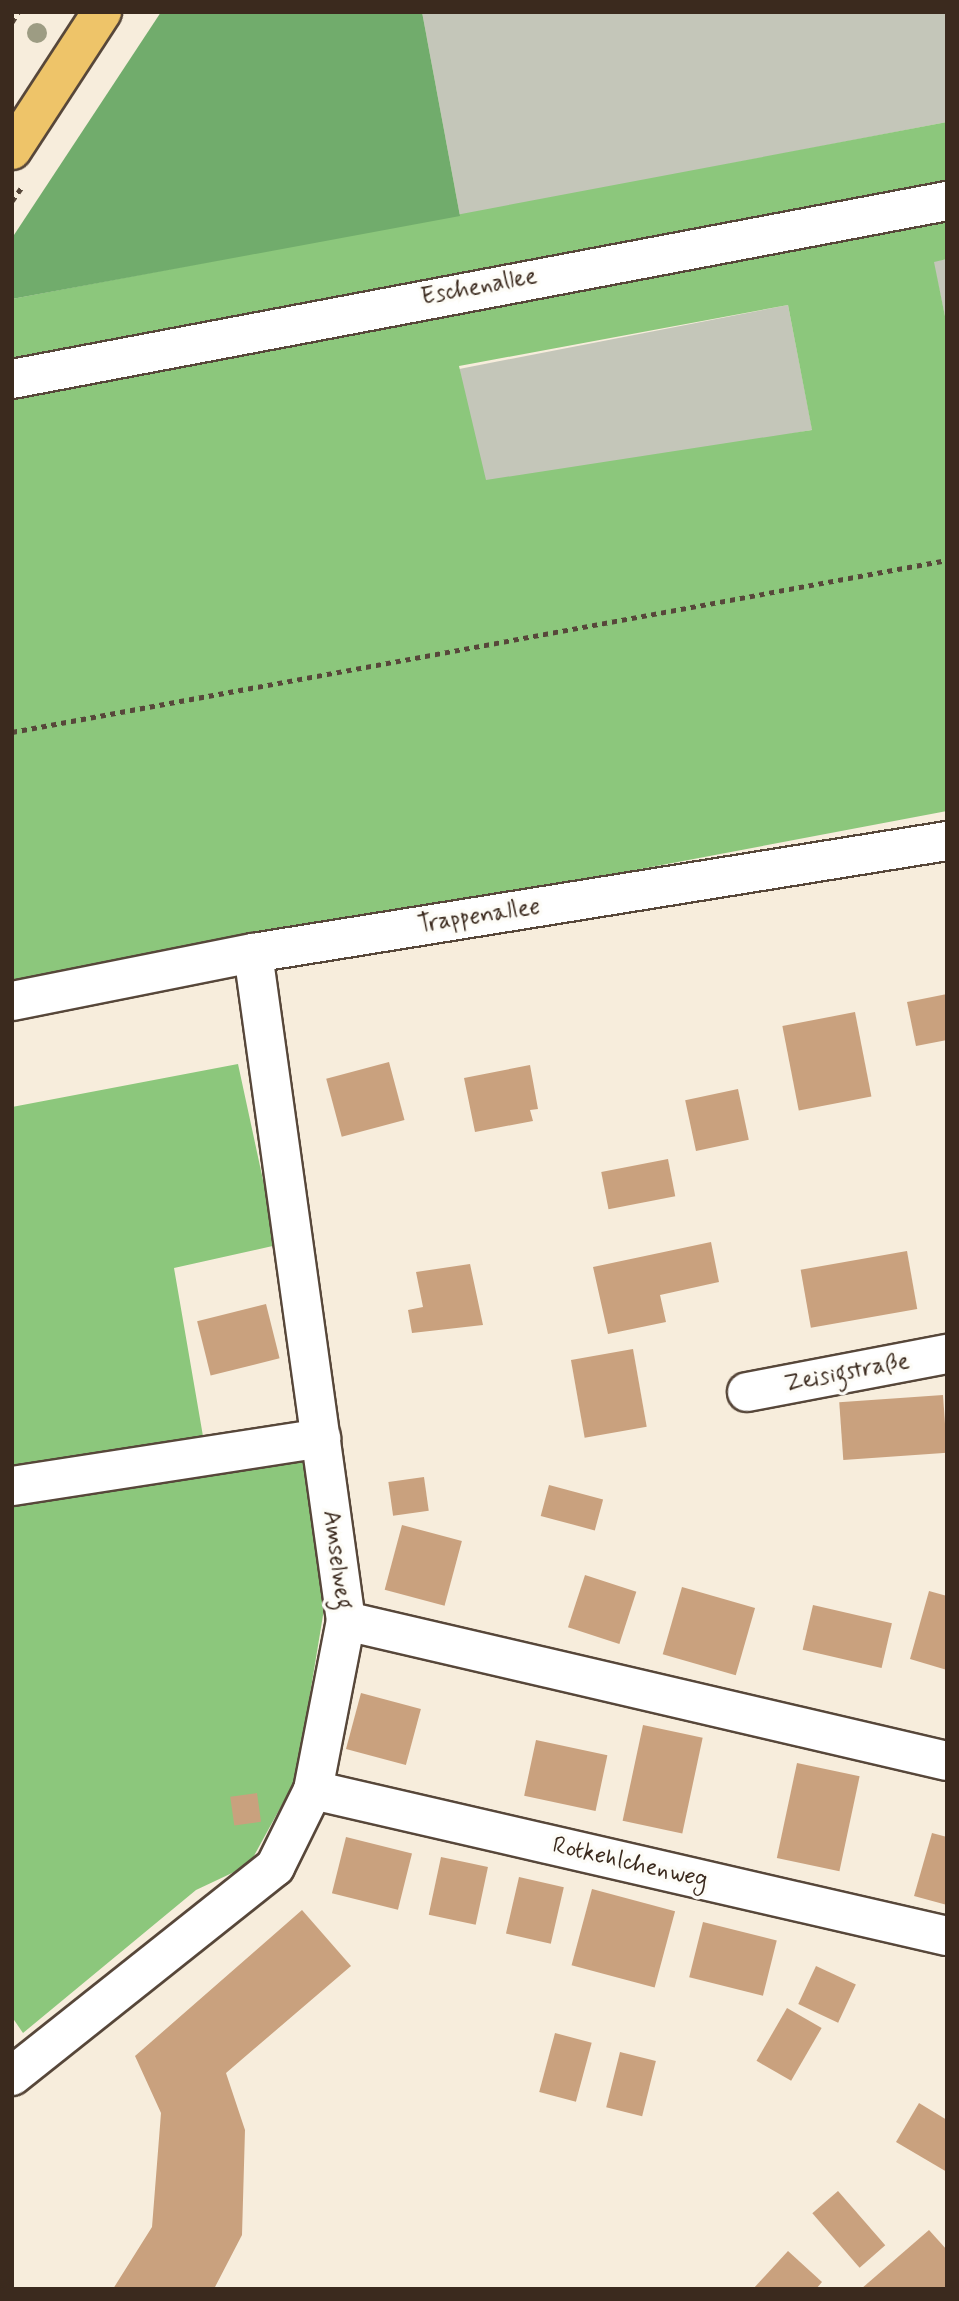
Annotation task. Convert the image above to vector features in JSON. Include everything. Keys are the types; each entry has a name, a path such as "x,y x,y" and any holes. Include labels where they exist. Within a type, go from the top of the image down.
{"main road":[{"path":"12,150 102,12"}],"street":[{"name":"Eschenallee","path":"12,379 947,201"},
{"name":"Trappenallee","path":"12,1001 253,953 947,841"},
{"name":"Amselweg","path":"12,2076 275,1867 313,1790 346,1621 253,953"},
{"name":"Zeisigstraße","path":"747,1392 947,1354"},
{"path":"12,1486 321,1438"},
{"path":"346,1621 947,1760"},
{"name":"Rotkehlchenweg","path":"313,1790 947,1936"}],"path":[{"path":"12,22 18,12"},
{"path":"12,732 947,560"}],"shaded area":[{"path":"422,12 947,12 947,122 460,216"},
{"path":"947,259 947,326 933,261"},
{"path":"788,305 812,430 483,494 459,369"}],"green space":[{"path":"161,12 422,12 460,216 12,299 12,238"},
{"path":"947,122 947,259 934,262 947,326 947,811 12,988 12,299","holes":["788,305 812,430 486,480 459,366"]},
{"path":"238,1064 277,1245 174,1268 204,1442 309,1432 328,1585 296,1779 249,1865 196,1890 23,2033 12,2017 12,1107"}],"building":[{"path":"947,994 947,1040 916,1046 907,1002"},
{"path":"855,1012 871,1096 799,1111 782,1026"},
{"path":"389,1062 405,1120 342,1137 326,1079"},
{"path":"530,1065 538,1109 530,1110 533,1121 475,1132 464,1078"},
{"path":"738,1089 749,1140 696,1151 685,1100"},
{"path":"668,1159 675,1196 609,1209 601,1172"},
{"path":"711,1242 719,1282 660,1295 666,1322 608,1334 593,1267"},
{"path":"907,1251 917,1309 811,1328 801,1270"},
{"path":"470,1264 483,1325 412,1333 408,1310 423,1307 416,1272"},
{"path":"266,1304 280,1358 211,1376 197,1321"},
{"path":"633,1349 647,1427 585,1438 571,1360"},
{"path":"943,1395 947,1453 843,1460 839,1402"},
{"path":"424,1477 429,1511 393,1516 388,1482"},
{"path":"549,1485 603,1499 595,1530 541,1516"},
{"path":"402,1525 462,1541 445,1606 385,1590"},
{"path":"585,1575 636,1592 619,1644 568,1627"},
{"path":"682,1587 755,1608 736,1675 663,1654"},
{"path":"929,1591 947,1596 947,1670 910,1659"},
{"path":"813,1605 892,1623 882,1668 803,1650"},
{"path":"361,1693 421,1709 406,1765 346,1749"},
{"path":"643,1725 703,1738 682,1834 623,1821"},
{"path":"536,1740 607,1755 596,1811 524,1796"},
{"path":"797,1763 860,1776 839,1871 777,1858"},
{"path":"257,1793 261,1822 234,1825 230,1797"},
{"path":"932,1833 947,1837 947,1905 914,1896"},
{"path":"346,1837 412,1853 398,1910 332,1893"},
{"path":"441,1857 488,1867 476,1925 429,1915"},
{"path":"519,1877 564,1887 551,1944 506,1934"},
{"path":"592,1889 675,1911 655,1988 572,1965"},
{"path":"302,1910 351,1966 226,2073 245,2130 242,2235 214,2289 113,2289 152,2227 161,2113 135,2056"},
{"path":"703,1922 777,1940 763,1996 689,1977"},
{"path":"816,1966 856,1985 838,2023 798,2004"},
{"path":"787,2008 822,2028 791,2081 757,2061"},
{"path":"555,2033 592,2043 576,2102 539,2092"},
{"path":"620,2052 656,2061 642,2116 606,2107"},
{"path":"919,2103 947,2120 947,2172 896,2142"},
{"path":"838,2191 885,2245 860,2268 812,2213"},
{"path":"929,2230 947,2250 947,2289 861,2289"},
{"path":"788,2251 822,2282 816,2289 753,2289"}]}
